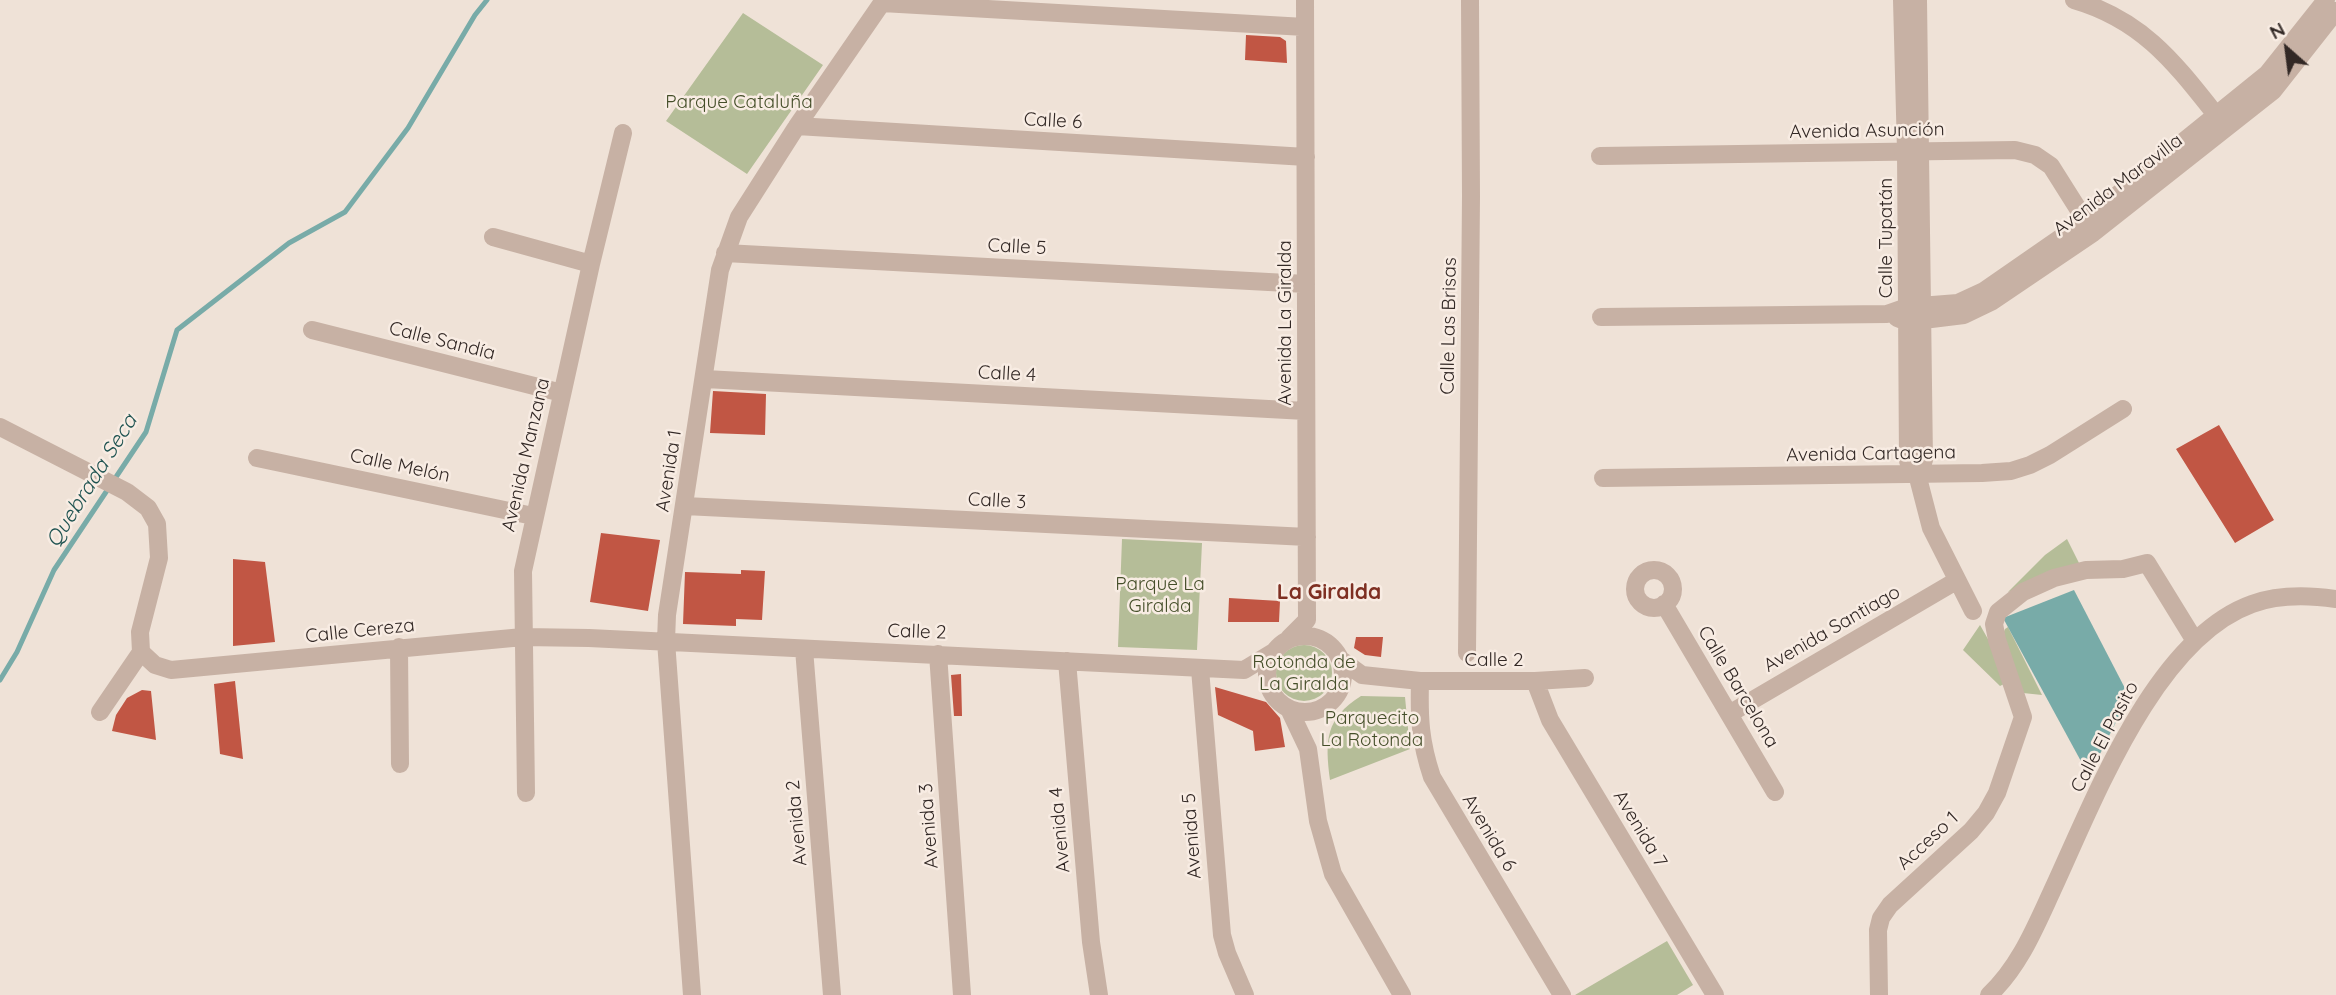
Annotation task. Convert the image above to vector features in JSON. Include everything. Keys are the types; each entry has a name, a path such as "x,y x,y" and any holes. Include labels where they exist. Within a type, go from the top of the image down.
{"street":[{"name":"Avenida La Giralda","path":"1305,0 1307,620"},
{"name":"Calle Las Brisas","path":"1467,653 1472,196 1470,0"},
{"name":"Calle Tupatán","path":"1902,0 1913,151"},
{"name":"Calle Tupatán","path":"1918,0 1913,151 1915,314 1908,461 1917,474 1931,528 1973,611"},
{"path":"2074,0 2093,6 2145,34 2172,60 2221,122"},
{"name":"Avenida Maravilla","path":"2221,122 2267,74 2326,0"},
{"path":"883,2 1305,27"},
{"name":"Avenida 1","path":"692,995 666,641 667,615 720,270 739,217 797,126 883,2"},
{"name":"Avenida Maravilla","path":"1601,317 1915,314 1958,303 1984,291 2089,227 2221,122 2273,91 2336,11"},
{"name":"Calle 6","path":"797,126 1306,157"},
{"name":"Avenida Manzana","path":"526,793 523,571 533,516 623,133"},
{"name":"Avenida Asunción","path":"1600,156 2015,150 2035,155 2051,166 2089,227"},
{"path":"494,237 591,264"},
{"name":"Calle 5","path":"725,253 1306,284"},
{"name":"Calle Sandía","path":"312,330 562,393"},
{"name":"Calle 4","path":"705,379 1306,411"},
{"name":"Avenida Cartagena","path":"1603,478 2011,471 2050,456 2123,409"},
{"path":"0,427 127,492 153,515 159,533 159,558 141,632 141,652 100,712"},
{"name":"Calle Melón","path":"257,458 533,516"},
{"name":"Calle 3","path":"685,506 1307,537"},
{"name":"Acceso 1","path":"1879,995 1878,930 1881,918 1890,905 1971,831 1986,813 1997,793 2023,716 1997,640 1994,624 1998,612 2023,592 2053,578 2086,570 2123,569 2147,563 2195,641"},
{"name":"Avenida Santiago","path":"1729,714 1956,581"},
{"name":"Calle El Pasito","path":"1989,995 2010,972 2028,942 2101,787 2158,681 2195,641 2230,614 2251,604 2296,595 2336,599"},
{"name":"Calle Barcelona","path":"1664,604 1775,792"},
{"path":"1322,640 1307,620 1272,653 1244,670 1289,709 1308,749 1318,821 1334,874 1402,995"},
{"path":"1289,638 1310,635 1322,640 1333,648 1340,659 1362,675 1340,690 1321,709 1312,727 1308,749"},
{"name":"Calle Cereza","path":"141,652 155,666 171,670 523,637 589,638"},
{"name":"Calle 2","path":"589,638 1244,670"},
{"path":"399,647 400,764"},
{"name":"Avenida 2","path":"804,649 832,995"},
{"path":"1272,653 1268,675 1274,694"},
{"name":"Avenida 3","path":"938,654 962,995"},
{"path":"1340,659 1343,681 1340,690"},
{"name":"Avenida 4","path":"1067,661 1091,942 1099,995"},
{"name":"Avenida 5","path":"1200,669 1222,935 1245,995"},
{"name":"Calle 2","path":"1362,675 1420,681 1585,678"},
{"name":"Avenida 6","path":"1420,681 1419,722 1423,751 1432,777 1562,995"},
{"name":"Avenida 7","path":"1535,681 1550,720 1714,995"},
{"path":"1289,709 1298,713 1321,709"}],"green space":[{"name":"Parque Cataluña","path":"743,13 823,65 747,174 666,121"},
{"name":"Parque La Giralda","path":"1122,539 1202,543 1197,650 1118,647"},
{"path":"2067,539 2080,565 2008,592 2045,555"},
{"path":"1980,625 1997,655 2004,684 2000,686 1963,650"},
{"path":"2008,627 2042,695 2023,693 2002,636"},
{"name":"Rotonda de La Giralda","path":"1299,645 1309,645 1324,653 1330,662 1330,684 1324,693 1309,701 1299,701 1281,689 1276,678 1276,668 1288,650"},
{"name":"Parquecito La Rotonda","path":"1361,696 1405,697 1410,749 1330,780 1330,732 1340,713"},
{"path":"1667,941 1693,985 1677,995 1575,995"}],"water":[{"path":"2074,590 2129,696 2089,776 2003,618"}],"building":[{"path":"1246,35 1280,37 1286,41 1287,63 1245,60"},
{"path":"713,391 766,394 765,435 710,433"},
{"path":"2219,425 2274,520 2235,543 2176,449"},
{"path":"601,533 660,540 648,611 590,602"},
{"path":"233,559 265,562 275,642 233,646"},
{"path":"741,570 765,571 762,620 736,619 736,626 683,624 685,572 741,574"},
{"path":"1229,598 1280,601 1279,622 1228,622"},
{"path":"1356,637 1383,637 1381,657 1365,655 1354,648"},
{"path":"961,674 962,716 954,716 951,675"},
{"path":"235,681 243,759 220,754 214,684"},
{"path":"1215,687 1266,702 1280,718 1285,747 1255,751 1253,731 1218,715"},
{"path":"142,690 151,691 156,740 112,731 116,715 127,698"}],"waterway":[{"name":"Quebrada Seca","path":"0,680 17,652 54,570 146,432 177,330 289,243 345,212 408,128 475,15 487,0"}],"district":[{"name":"La Giralda","path":"1329,593"}]}
